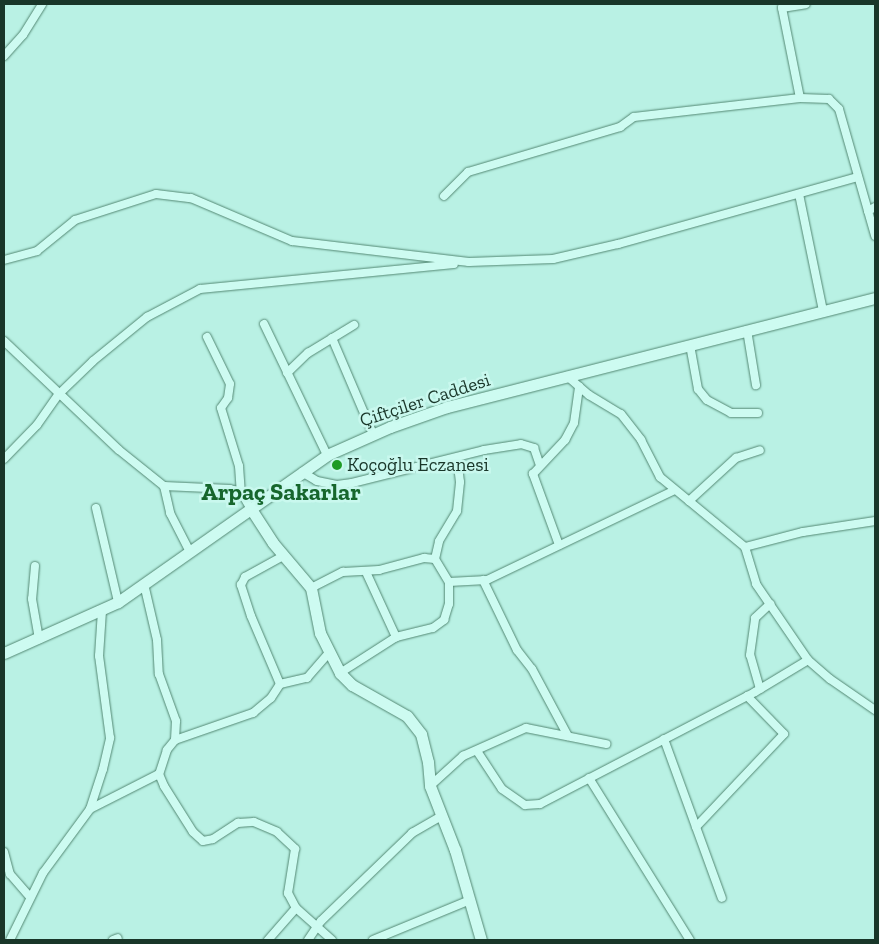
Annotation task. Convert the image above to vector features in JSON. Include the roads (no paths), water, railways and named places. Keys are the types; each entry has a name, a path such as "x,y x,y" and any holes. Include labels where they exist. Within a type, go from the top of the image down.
{"street":[{"path":"4,56 23,35 42,4"},
{"path":"800,98 782,8 806,4"},
{"path":"444,196 468,172 620,127 634,117 800,98 829,98 839,109 858,177 872,209 875,236"},
{"path":"4,459 37,425 59,394 147,317 200,289 468,262 553,259 618,244 858,177"},
{"path":"4,260 37,252 75,220 156,194 191,198 292,241 468,262"},
{"path":"799,194 824,311"},
{"name":"Çiftçiler Caddesi","path":"4,653 102,611 118,602 327,455 373,434 448,408 690,344 875,298"},
{"path":"264,324 327,455"},
{"path":"288,374 308,353 354,325"},
{"path":"747,330 756,385"},
{"path":"208,337 230,384 221,408 239,466 241,492 283,556 311,588 320,633 328,654 340,673 352,685 407,716 414,724 425,747 430,786 470,900 481,940"},
{"path":"332,338 373,434"},
{"path":"4,341 119,450 164,486 212,486 241,492"},
{"path":"690,344 698,389 707,400 731,412 758,413"},
{"path":"567,376 578,386 621,414 630,424 660,477 673,491 689,501 745,547 756,584 808,660 875,710"},
{"path":"559,545 533,474 565,440 574,423 578,386"},
{"path":"302,472 317,481 337,485 521,444 534,448 540,465"},
{"path":"689,501 736,458 760,450"},
{"path":"340,673 396,637 433,628 444,620 449,604 449,582 435,558 439,541 457,511 460,482 457,458"},
{"path":"164,486 170,513 190,550"},
{"path":"449,582 483,580 510,571 559,545 673,491"},
{"path":"96,508 105,534 106,560 118,602"},
{"path":"745,547 812,530 875,521"},
{"path":"280,684 251,616 241,584 245,577 283,556"},
{"path":"311,588 342,572 366,572 435,558"},
{"path":"34,566 32,599 39,639"},
{"path":"366,572 396,637"},
{"path":"483,580 517,650 532,669 568,736"},
{"path":"144,584 157,640 159,674 176,721 175,740"},
{"path":"760,689 750,655 754,618 770,604"},
{"path":"20,940 12,937 29,896 90,809 110,738 99,656 102,611"},
{"path":"90,809 159,774 167,750 175,740 253,712 271,698 280,684 307,678 328,654"},
{"path":"477,751 502,789 525,805 540,804 747,696 808,660"},
{"path":"696,827 784,734 747,696"},
{"path":"430,786 453,763 526,728 606,744"},
{"path":"664,739 722,898"},
{"path":"159,774 193,832 203,841 247,822 264,825 291,843 296,854 288,893 296,908 332,940"},
{"path":"589,778 690,940"},
{"path":"308,940 317,927 412,833 442,816"},
{"path":"4,852 10,874 29,896"},
{"path":"373,940 470,900"},
{"path":"268,940 296,908"}],"place":[{"name":"Koçoğlu Eczanesi","path":"337,465"}],"district":[{"name":"Arpaç Sakarlar","path":"281,492"}]}
